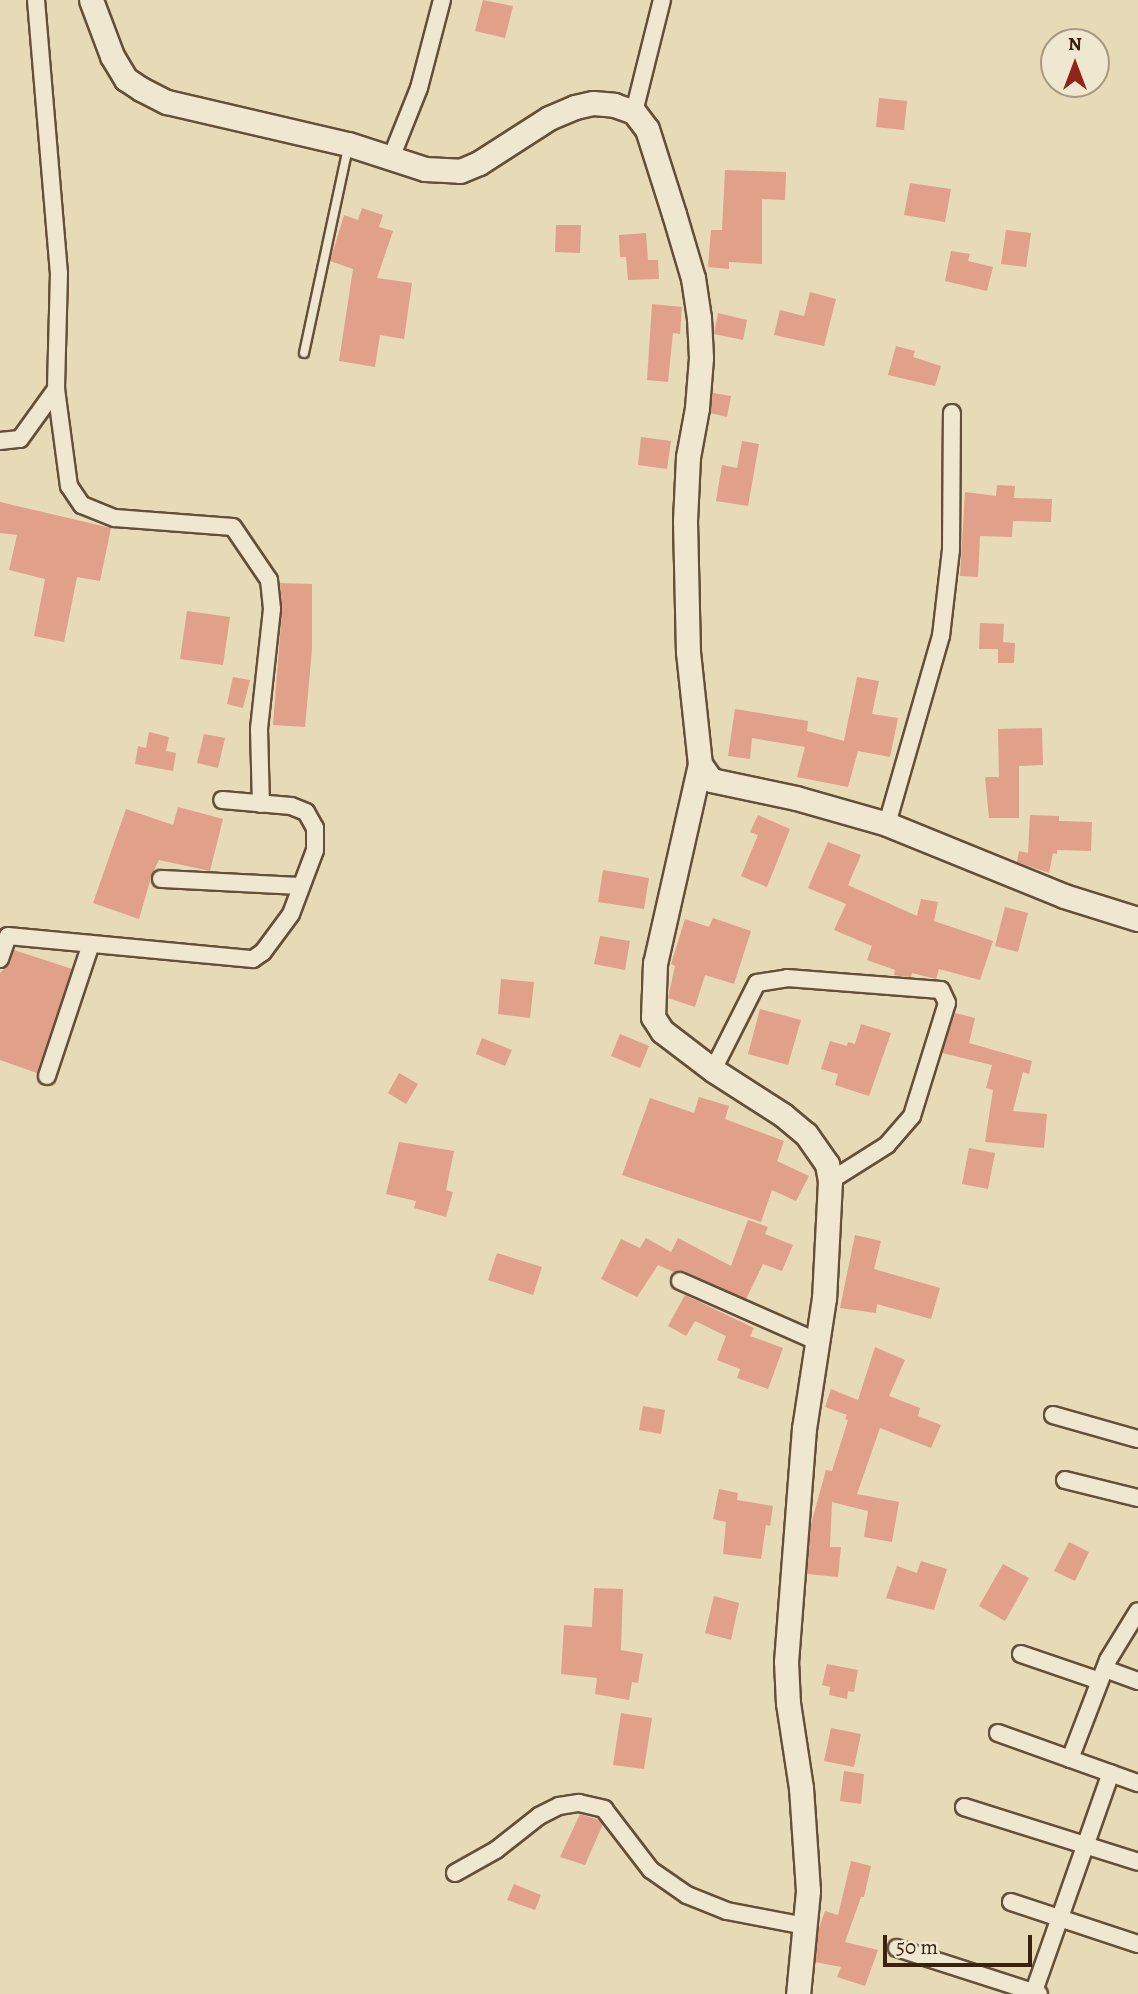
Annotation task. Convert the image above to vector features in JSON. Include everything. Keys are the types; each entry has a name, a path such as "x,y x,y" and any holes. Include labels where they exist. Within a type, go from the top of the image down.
{"street":[{"path":"36,0 59,273 56,389 69,486 82,505 115,518 233,527 269,580 272,609 259,729 261,804"},
{"path":"91,0 112,56 126,79 141,89 167,102 348,144 425,169 460,171 479,163 549,118 593,103 614,105 634,112 647,129 693,278 701,358 697,408 688,457 685,521 688,652 700,764 658,950 652,992 653,1017 662,1031 806,1134 823,1157 830,1181 824,1298 804,1428 786,1661 788,1703 806,1848 805,1926 798,1994"},
{"path":"391,158 419,88 442,0"},
{"path":"634,112 662,0"},
{"path":"0,441 20,439 56,389"},
{"path":"887,824 941,636 951,550 952,412"},
{"path":"700,764 711,780 796,798 887,824 1064,895 1138,919"},
{"path":"0,959 8,936 253,959 263,952 291,914 315,850 315,828 306,812 291,806 222,800"},
{"path":"161,879 301,886"},
{"path":"47,1076 91,944"},
{"path":"713,1070 757,983 787,978 941,990 947,1003 912,1116 887,1145 830,1181"},
{"path":"681,1281 818,1342"},
{"path":"1053,1415 1138,1439"},
{"path":"1065,1480 1138,1498"},
{"path":"1070,1759 1102,1675 1138,1611"},
{"path":"1021,1654 1102,1675 1138,1681"},
{"path":"998,1733 1138,1783"},
{"path":"897,1948 1035,1993 1083,1845 1111,1773"},
{"path":"455,1873 496,1850 539,1816 559,1806 579,1803 604,1809 621,1827 631,1846 651,1870 687,1895 727,1912 805,1926"},
{"path":"964,1807 1138,1863"},
{"path":"1011,1902 1138,1944"}],"lane":[{"path":"304,353 348,144"}],"building":[{"path":"483,0 513,6 505,38 475,31"},
{"path":"879,98 907,101 904,130 876,127"},
{"path":"725,170 786,172 785,200 762,199 762,264 729,262 729,269 708,267 711,230 722,230"},
{"path":"910,183 951,189 945,222 904,215"},
{"path":"362,208 383,215 379,227 393,231 377,278 412,283 404,339 380,335 375,367 339,361 353,269 330,261 344,215 358,220"},
{"path":"556,225 581,225 580,253 555,252"},
{"path":"1006,230 1031,233 1026,267 1001,264"},
{"path":"646,233 648,260 658,260 659,279 628,280 626,257 620,257 619,235"},
{"path":"951,251 970,254 968,261 993,267 987,291 945,281"},
{"path":"810,292 836,299 824,346 774,335 780,310 804,316"},
{"path":"652,304 682,307 680,334 673,333 668,382 647,380"},
{"path":"718,313 747,320 743,340 714,334"},
{"path":"896,346 915,351 913,357 941,366 935,386 888,375"},
{"path":"713,393 731,396 727,417 710,413"},
{"path":"641,437 671,441 667,469 638,465"},
{"path":"742,441 759,444 748,506 716,501 722,465 737,468"},
{"path":"997,485 1015,486 1014,498 1052,499 1051,522 1013,521 1012,537 980,536 978,577 960,576 965,492 996,496"},
{"path":"0,502 111,528 100,581 77,577 64,642 34,636 45,579 9,570 17,535 0,533"},
{"path":"280,583 312,584 312,649 305,727 273,725 282,610"},
{"path":"187,611 230,617 223,665 180,659"},
{"path":"980,623 1004,624 1003,642 1015,643 1014,663 998,663 998,649 979,649"},
{"path":"233,677 250,680 243,708 227,704"},
{"path":"857,677 879,681 872,714 898,718 890,757 858,751 848,787 797,777 805,747 752,738 750,759 728,756 735,709 808,721 807,731 844,741"},
{"path":"1042,728 1043,765 1019,766 1019,818 989,818 985,777 999,777 998,729"},
{"path":"149,732 169,737 166,751 176,753 173,771 135,764 138,746 146,748"},
{"path":"204,734 225,738 218,768 197,763"},
{"path":"178,807 223,819 210,871 159,860 152,874 139,919 93,903 126,809 173,825"},
{"path":"758,815 790,829 767,887 741,876 758,835 750,832"},
{"path":"1030,815 1059,816 1059,821 1092,822 1091,851 1057,850 1057,854 1053,853 1049,873 1017,862 1019,851 1028,853"},
{"path":"828,842 861,855 848,885 917,916 921,899 938,902 934,921 993,941 980,980 939,969 936,979 912,973 911,977 899,976 894,975 895,970 867,960 872,946 834,930 846,904 808,888"},
{"path":"603,870 649,878 644,909 598,902"},
{"path":"1005,907 1028,913 1018,952 995,946"},
{"path":"713,918 751,931 734,984 705,975 695,1007 668,998 675,966 671,964 685,919 709,927"},
{"path":"600,936 630,941 625,970 594,964"},
{"path":"14,950 72,969 37,1073 0,1060 0,973 10,963"},
{"path":"501,979 534,982 530,1018 498,1014"},
{"path":"760,1009 801,1020 788,1065 748,1054"},
{"path":"955,1013 975,1018 969,1043 1032,1061 1029,1074 1023,1072 1013,1111 1047,1114 1044,1148 985,1142 993,1090 986,1088 992,1065 942,1053"},
{"path":"861,1024 891,1033 869,1096 835,1085 838,1074 821,1069 830,1041 847,1046 848,1042 855,1044"},
{"path":"620,1034 649,1046 640,1068 611,1056"},
{"path":"482,1038 512,1050 505,1066 476,1054"},
{"path":"399,1073 418,1084 406,1104 388,1093"},
{"path":"699,1097 729,1106 725,1119 784,1141 777,1161 809,1176 796,1201 772,1190 761,1222 622,1175 650,1098 694,1113"},
{"path":"399,1142 454,1151 446,1190 453,1192 446,1217 414,1208 416,1201 386,1194"},
{"path":"969,1148 995,1153 988,1189 962,1184"},
{"path":"748,1220 768,1227 765,1234 793,1245 782,1271 763,1264 746,1299 684,1271 674,1272 658,1265 637,1297 601,1279 621,1239 640,1248 646,1238 671,1252 678,1238 731,1266"},
{"path":"855,1235 881,1241 874,1269 940,1288 931,1319 877,1304 876,1313 840,1308"},
{"path":"497,1253 542,1267 533,1295 488,1280"},
{"path":"685,1295 754,1328 750,1336 783,1348 768,1389 737,1378 740,1369 717,1360 726,1336 695,1321 686,1336 668,1326"},
{"path":"875,1347 905,1360 889,1396 920,1408 918,1416 941,1425 931,1448 880,1428 857,1494 899,1502 892,1542 864,1537 868,1511 832,1502 830,1547 841,1547 838,1577 807,1574 811,1524 826,1470 832,1471 848,1420 845,1419 847,1415 825,1407 831,1389 858,1400"},
{"path":"643,1406 665,1410 661,1434 639,1430"},
{"path":"719,1489 738,1493 737,1500 773,1506 770,1526 766,1525 761,1559 723,1554 726,1522 713,1519"},
{"path":"1069,1542 1089,1552 1075,1581 1054,1571"},
{"path":"921,1561 947,1569 934,1610 886,1598 897,1566 917,1573"},
{"path":"1003,1564 1029,1578 1005,1621 979,1606"},
{"path":"594,1588 623,1589 621,1650 643,1654 638,1683 632,1682 629,1700 595,1694 597,1678 561,1674 564,1625 592,1627"},
{"path":"714,1596 739,1603 731,1640 705,1633"},
{"path":"827,1664 858,1670 854,1692 848,1691 847,1699 829,1695 830,1687 822,1685"},
{"path":"621,1713 652,1718 644,1769 613,1765"},
{"path":"831,1728 861,1734 854,1767 824,1761"},
{"path":"844,1771 864,1774 861,1804 840,1801"},
{"path":"580,1814 603,1824 585,1865 560,1857"},
{"path":"851,1861 871,1866 864,1897 861,1897 845,1942 878,1950 865,1986 837,1977 841,1967 815,1962 818,1931 825,1911 838,1915"},
{"path":"514,1884 541,1895 535,1910 507,1900"}]}
